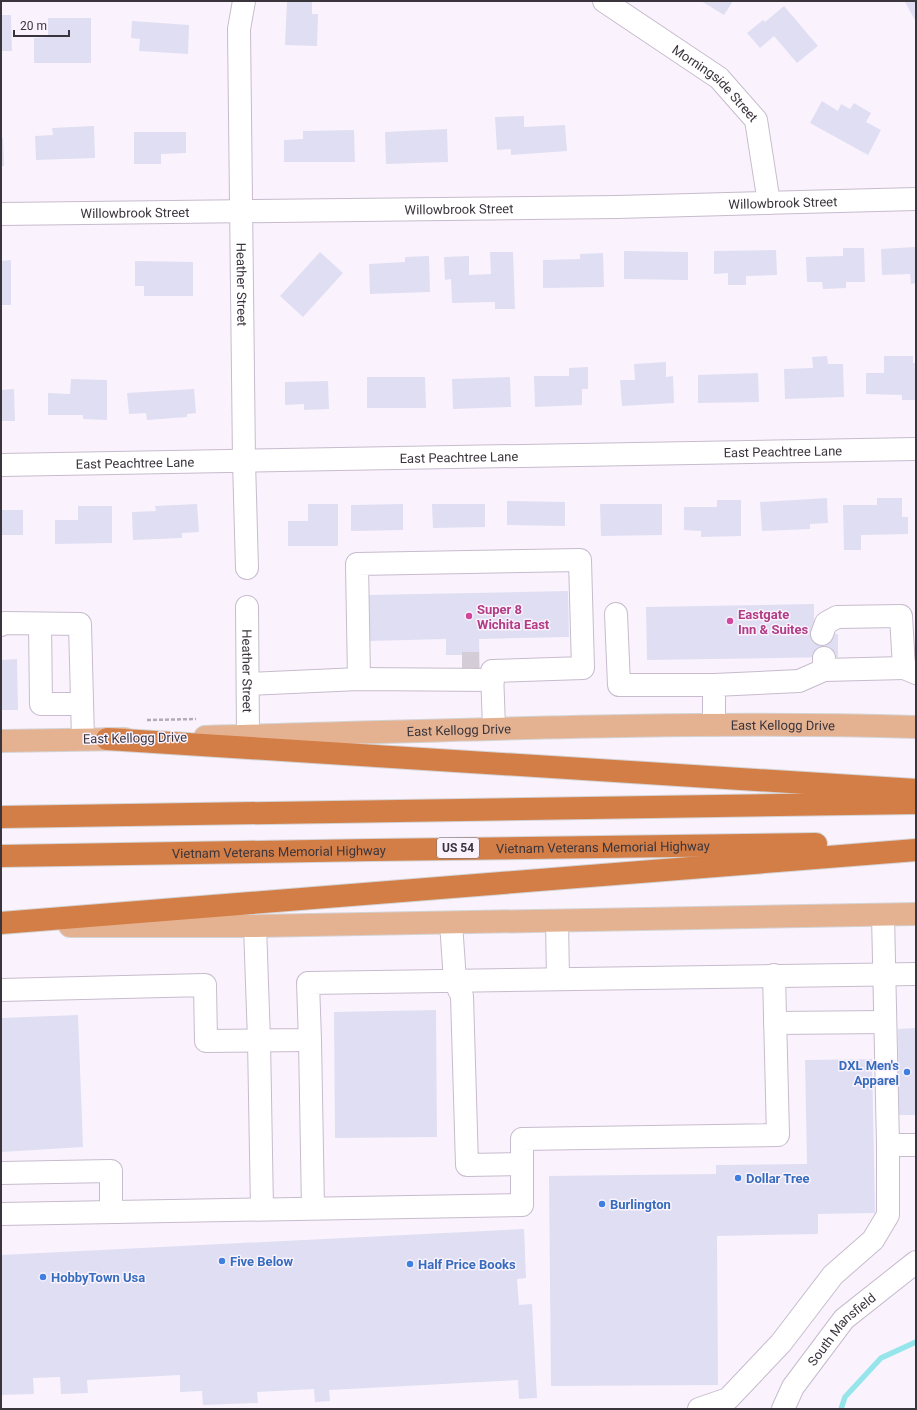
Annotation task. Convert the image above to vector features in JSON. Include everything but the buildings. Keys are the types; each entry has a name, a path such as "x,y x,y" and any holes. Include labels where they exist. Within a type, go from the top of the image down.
{"highway":[{"path":"107,739 916,790"},
{"path":"1,817 916,804"},
{"name":"Vietnam Veterans Memorial Highway","path":"1,856 916,843"},
{"path":"1,923 916,850"}],"main road":[{"name":"East Kellogg Drive","path":"1,741 248,736 494,728 714,725 916,727"},
{"path":"1,926 255,926 916,914"}],"street":[{"name":"Heather Street","path":"244,1 239,29 244,461 247,568"},
{"name":"Morningside Street","path":"604,1 720,78 756,120 769,203"},
{"name":"Willowbrook Street","path":"1,214 625,206 916,199"},
{"name":"East Peachtree Lane","path":"1,465 916,449"},
{"path":"359,679 357,564 580,560 583,668 482,669 453,666 447,670 441,679"},
{"name":"Heather Street","path":"247,607 248,736"},
{"path":"616,614 619,685 714,685 799,681 824,664 910,670 901,616 837,617 826,623 822,634"},
{"path":"1,625 5,623 80,624 83,739"},
{"path":"40,624 41,704 82,704"},
{"path":"248,684 359,679 441,679 482,669"},
{"path":"482,669 494,728"},
{"path":"714,685 714,725"},
{"path":"699,1409 728,1399 781,1343 833,1275 873,1240 888,1215 883,915"},
{"path":"557,921 558,979"},
{"path":"451,923 455,980 462,996 467,1165 522,1164"},
{"path":"255,926 262,1209"},
{"path":"313,1208 308,983 884,973 916,974"},
{"path":"1,1214 522,1205 522,1139 778,1135 774,975"},
{"path":"1,990 204,986 206,1041 310,1040"},
{"path":"775,1023 885,1022"},
{"path":"888,1145 916,1145"},
{"path":"1,1173 111,1171 111,1212"},
{"name":"South Mansfield","path":"783,1409 793,1387 844,1319 916,1262"}],"waterway":[{"path":"841,1409 845,1397 881,1358 916,1342"}],"tunnel":[{"path":"462,663 479,663"}],"place":[{"name":"Super 8 Wichita East","path":"469,616"},
{"name":"Eastgate Inn & Suites","path":"730,621"},
{"name":"DXL Men's Apparel","path":"907,1072"},
{"name":"Dollar Tree","path":"738,1178"},
{"name":"Burlington","path":"602,1204"},
{"name":"Five Below","path":"222,1261"},
{"name":"Half Price Books","path":"410,1264"},
{"name":"HobbyTown Usa","path":"43,1277"}]}
